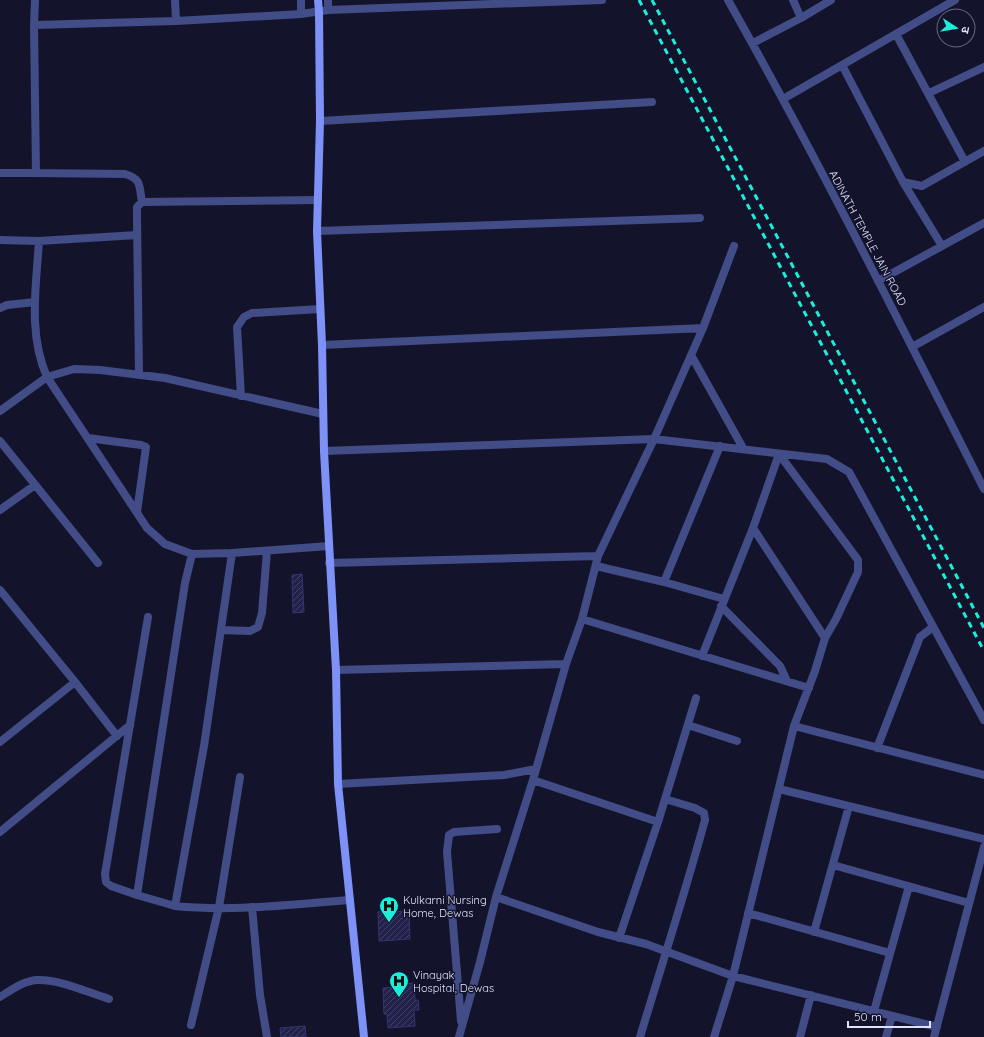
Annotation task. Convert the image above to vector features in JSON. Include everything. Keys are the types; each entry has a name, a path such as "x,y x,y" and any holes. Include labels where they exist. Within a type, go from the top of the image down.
{"street":[{"path":"35,0 36,173"},
{"path":"175,0 176,21"},
{"path":"301,0 301,14"},
{"path":"318,0 320,121 317,231 322,345 324,451 336,670 338,784 364,1037"},
{"path":"328,0 328,10"},
{"path":"34,24 176,21 301,14 328,10 602,0"},
{"name":"ADINATH TEMPLE JAIN ROAD","path":"728,0 783,99 984,489"},
{"path":"793,0 802,18"},
{"path":"753,44 802,18 831,0"},
{"path":"783,99 955,0"},
{"path":"896,34 965,162"},
{"path":"842,65 903,182 942,246"},
{"path":"928,93 984,66"},
{"path":"320,121 652,102"},
{"path":"903,182 922,186 984,151"},
{"path":"0,172 125,174 134,176 138,180 142,202"},
{"path":"139,375 137,207 142,202 318,200"},
{"path":"317,231 700,218"},
{"path":"878,281 984,223"},
{"path":"0,240 39,242 137,235"},
{"path":"39,242 35,302 35,335 41,362 47,377 147,528 165,544 192,554 267,551 329,546"},
{"path":"459,1037 496,897 533,780 566,664 582,620 598,556 654,438 703,328 734,246"},
{"path":"0,308 7,305 35,302"},
{"path":"912,347 984,307"},
{"path":"241,396 237,327 244,317 252,313 320,309"},
{"path":"322,345 703,328"},
{"path":"691,355 743,448"},
{"path":"0,411 47,377 74,369 100,370 165,378 323,414"},
{"path":"88,438 141,445 146,447 137,512"},
{"path":"324,451 654,438 827,459 849,472 984,720"},
{"path":"0,441 98,563"},
{"path":"664,582 720,446"},
{"path":"702,656 753,528 779,454"},
{"path":"714,1037 733,976 794,726 815,671 825,638 836,619 858,572 858,560 779,454"},
{"path":"0,510 35,485"},
{"path":"753,528 825,638"},
{"path":"221,630 250,631 258,627 262,613 267,551"},
{"path":"175,906 204,746 232,553"},
{"path":"137,896 185,582 192,554"},
{"path":"329,563 598,556"},
{"path":"596,566 664,582 723,602 780,666 787,681"},
{"path":"0,590 117,736"},
{"path":"148,617 105,874 106,882 111,886 137,896 175,906 195,908 252,907 350,900"},
{"path":"582,620 809,688"},
{"path":"877,748 920,637 933,627"},
{"path":"336,670 566,664"},
{"path":"0,742 75,682"},
{"path":"619,938 658,822 696,698"},
{"path":"0,832 130,725"},
{"path":"688,725 737,741"},
{"path":"794,726 984,775"},
{"path":"338,784 504,775 536,769"},
{"path":"192,1025 219,907 240,777"},
{"path":"533,780 658,822"},
{"path":"779,789 984,840"},
{"path":"640,1037 665,951 689,879 705,820 704,813 695,808 665,799"},
{"path":"814,932 849,806"},
{"path":"461,1026 447,852 449,836 454,832 497,829"},
{"path":"934,1037 984,847"},
{"path":"833,865 969,903"},
{"path":"874,1011 909,886"},
{"path":"496,897 619,938 646,944 733,976 937,1027"},
{"path":"252,907 260,995 267,1037"},
{"path":"748,914 890,953"},
{"path":"0,997 20,985 36,980 57,982 109,999"},
{"path":"800,1037 811,995"},
{"path":"886,1037 892,1016"}],"building":[{"path":"302,574 304,612 293,613 292,575"},
{"path":"409,911 410,939 379,941 378,912"},
{"path":"414,983 415,1000 418,1000 419,1010 414,1010 415,1026 388,1028 387,1014 384,1014 383,988 401,987 401,984"},
{"path":"305,1026 306,1037 281,1037 280,1028"}],"railway":[{"path":"639,0 984,651"},
{"path":"652,0 984,628"}],"place":[{"name":"Kulkarni Nursing Home, Dewas","path":"389,923"},
{"name":"Vinayak Hospital, Dewas","path":"399,998"}]}
